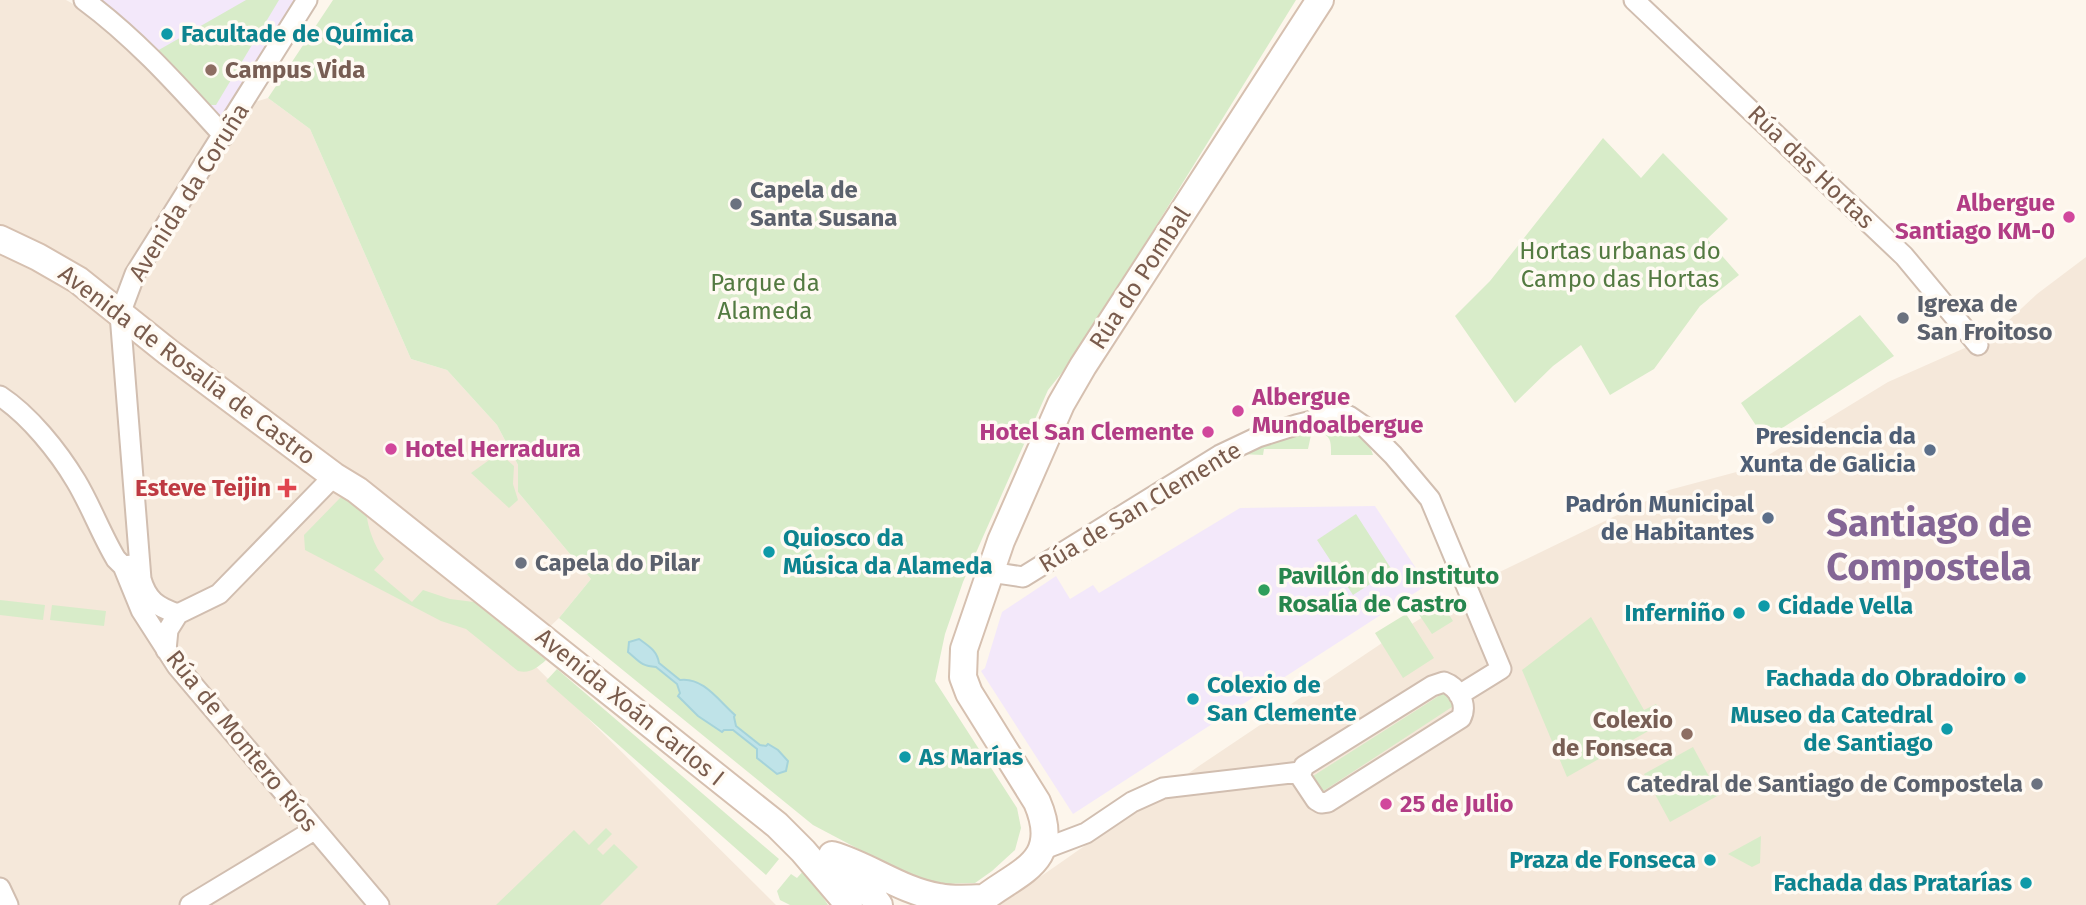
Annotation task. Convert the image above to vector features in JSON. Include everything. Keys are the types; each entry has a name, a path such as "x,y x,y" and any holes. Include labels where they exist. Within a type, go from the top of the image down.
{"street":[{"path":"85,0 112,20 149,55 224,136"},
{"name":"Avenida da Coruña","path":"120,314 135,274 307,0"},
{"name":"Rúa do Pombal","path":"990,572 1067,392 1320,0"},
{"name":"Rúa das Hortas","path":"1634,0 1904,256 1978,345"},
{"name":"Avenida de Rosalía de Castro","path":"0,239 78,280 334,476 357,490 483,589"},
{"name":"Rúa de Montero Ríos","path":"120,314 131,564 141,610 166,650 379,905"},
{"path":"0,396 33,424 76,481 109,547 131,564 150,600 177,614"},
{"name":"Rúa de San Clemente","path":"990,572 1023,577 1220,455 1258,437 1332,416 1355,419 1403,466 1430,499 1500,669 1459,695"},
{"path":"166,650 169,630 177,614 219,594 334,476"},
{"path":"777,825 832,855 908,888 936,897 979,902 1024,872 1036,859 1041,850 1044,827 1037,803 963,677 964,649 990,572"},
{"name":"Avenida Xoán Carlos I","path":"483,589 777,825"},
{"path":"1444,682 1459,695 1464,708 1461,718 1328,802 1321,803 1316,800 1302,779 1300,772 1304,766 1433,686 1444,682"},
{"path":"1041,850 1086,833 1132,802 1173,786 1300,772"},
{"path":"777,825 849,905"},
{"path":"190,905 314,830"},
{"path":"803,851 805,863 835,905"},
{"path":"832,855 864,885 878,905"},
{"path":"0,888 8,905"},
{"path":"905,905 936,897"}],"shaded area":[{"path":"0,0 66,0 112,25 202,118 268,98 310,129 411,359 447,370 497,425 518,465 518,492 591,579 559,618 522,653 776,905 0,905"},
{"name":"Campus Vida","path":"84,0 302,0 223,126"},
{"name":"Cidade Vella","path":"2086,257 2086,905 1000,905 1199,766 1397,633 1485,579 1669,490 1744,470 1888,382 1992,336 2037,294"},
{"path":"1375,506 1427,585 1073,814 981,671 985,668 1002,612 1056,576 1070,599 1093,585 1099,593 1240,508"}],"green space":[{"path":"246,0 279,0 216,105 209,105 157,51"},
{"name":"Parque da Alameda","path":"333,0 1296,0 1076,355 1048,390 963,582 945,634 935,681 1017,808 1021,828 1015,850 992,871 975,883 941,884 902,872 813,825 559,618 591,579 518,492 518,465 497,425 447,370 411,359 310,129 268,98"},
{"name":"Hortas urbanas do Campo das Hortas","path":"1603,138 1641,178 1663,153 1728,219 1707,239 1739,275 1700,306 1654,369 1610,395 1581,345 1553,366 1515,403 1455,316 1490,281"},
{"path":"1860,315 1894,356 1765,439 1741,403"},
{"path":"1336,426 1359,435 1368,444 1373,455 1331,455 1329,438 1320,433 1311,435 1308,449 1264,449 1263,455 1239,454 1274,441"},
{"path":"499,453 514,466 513,484 518,500 509,508 471,473"},
{"path":"340,498 346,498 366,511 372,537 384,559 374,570 412,602 423,590 450,599 474,602 546,660 530,671 518,671 466,629 441,621 305,550 304,535"},
{"path":"1356,514 1392,570 1353,595 1317,540"},
{"path":"1426,599 1432,608 1441,602 1453,621 1432,634 1414,607"},
{"path":"0,600 45,605 43,620 0,615"},
{"path":"52,605 106,611 104,626 50,620"},
{"path":"1406,614 1434,658 1403,678 1375,633"},
{"path":"1591,617 1644,710 1656,704 1666,721 1567,777 1522,670"},
{"path":"557,669 779,859 766,875 546,681"},
{"path":"1445,692 1449,693 1455,705 1322,792 1313,776"},
{"path":"1693,747 1719,795 1670,822 1644,774"},
{"path":"606,828 612,834 597,849 603,855 614,844 638,867 600,905 496,905 574,830 589,845"},
{"path":"1761,836 1760,863 1752,867 1728,854"},
{"path":"805,869 828,905 790,905 780,900 777,891 791,874 797,878"}],"water":[{"path":"639,639 655,652 659,663 680,680 696,682 710,691 735,715 736,726 760,745 768,744 778,750 788,761 786,771 777,774 757,758 757,749 733,730 722,732 698,716 678,696 680,693 677,684 656,667 638,661 628,652 629,642"}],"place":[{"name":"Facultade de Química","path":"167,34"},
{"name":"Campus Vida","path":"211,70"},
{"name":"Capela de Santa Susana","path":"736,204"},
{"name":"Albergue Santiago KM-0","path":"2069,217"},
{"name":"Igrexa de San Froitoso","path":"1903,318"},
{"name":"Albergue Mundoalbergue","path":"1238,411"},
{"name":"Hotel San Clemente","path":"1208,432"},
{"name":"Hotel Herradura","path":"391,449"},
{"name":"Presidencia da Xunta de Galicia","path":"1930,450"},
{"name":"Esteve Teijin","path":"287,488"},
{"name":"Padrón Municipal de Habitantes","path":"1768,518"},
{"name":"Quiosco da Música da Alameda","path":"769,552"},
{"name":"Capela do Pilar","path":"521,563"},
{"name":"Pavillón do Instituto Rosalía de Castro","path":"1264,590"},
{"name":"Cidade Vella","path":"1764,606"},
{"name":"Inferniño","path":"1739,613"},
{"name":"Fachada do Obradoiro","path":"2020,678"},
{"name":"Colexio de San Clemente","path":"1193,699"},
{"name":"Museo da Catedral de Santiago","path":"1947,729"},
{"name":"Colexio de Fonseca","path":"1687,734"},
{"name":"As Marías","path":"905,757"},
{"name":"Catedral de Santiago de Compostela","path":"2037,784"},
{"name":"25 de Julio","path":"1386,804"},
{"name":"Praza de Fonseca","path":"1710,860"},
{"name":"Fachada das Pratarías","path":"2026,883"}],"district":[{"name":"Santiago de Compostela","path":"1929,545"}]}
